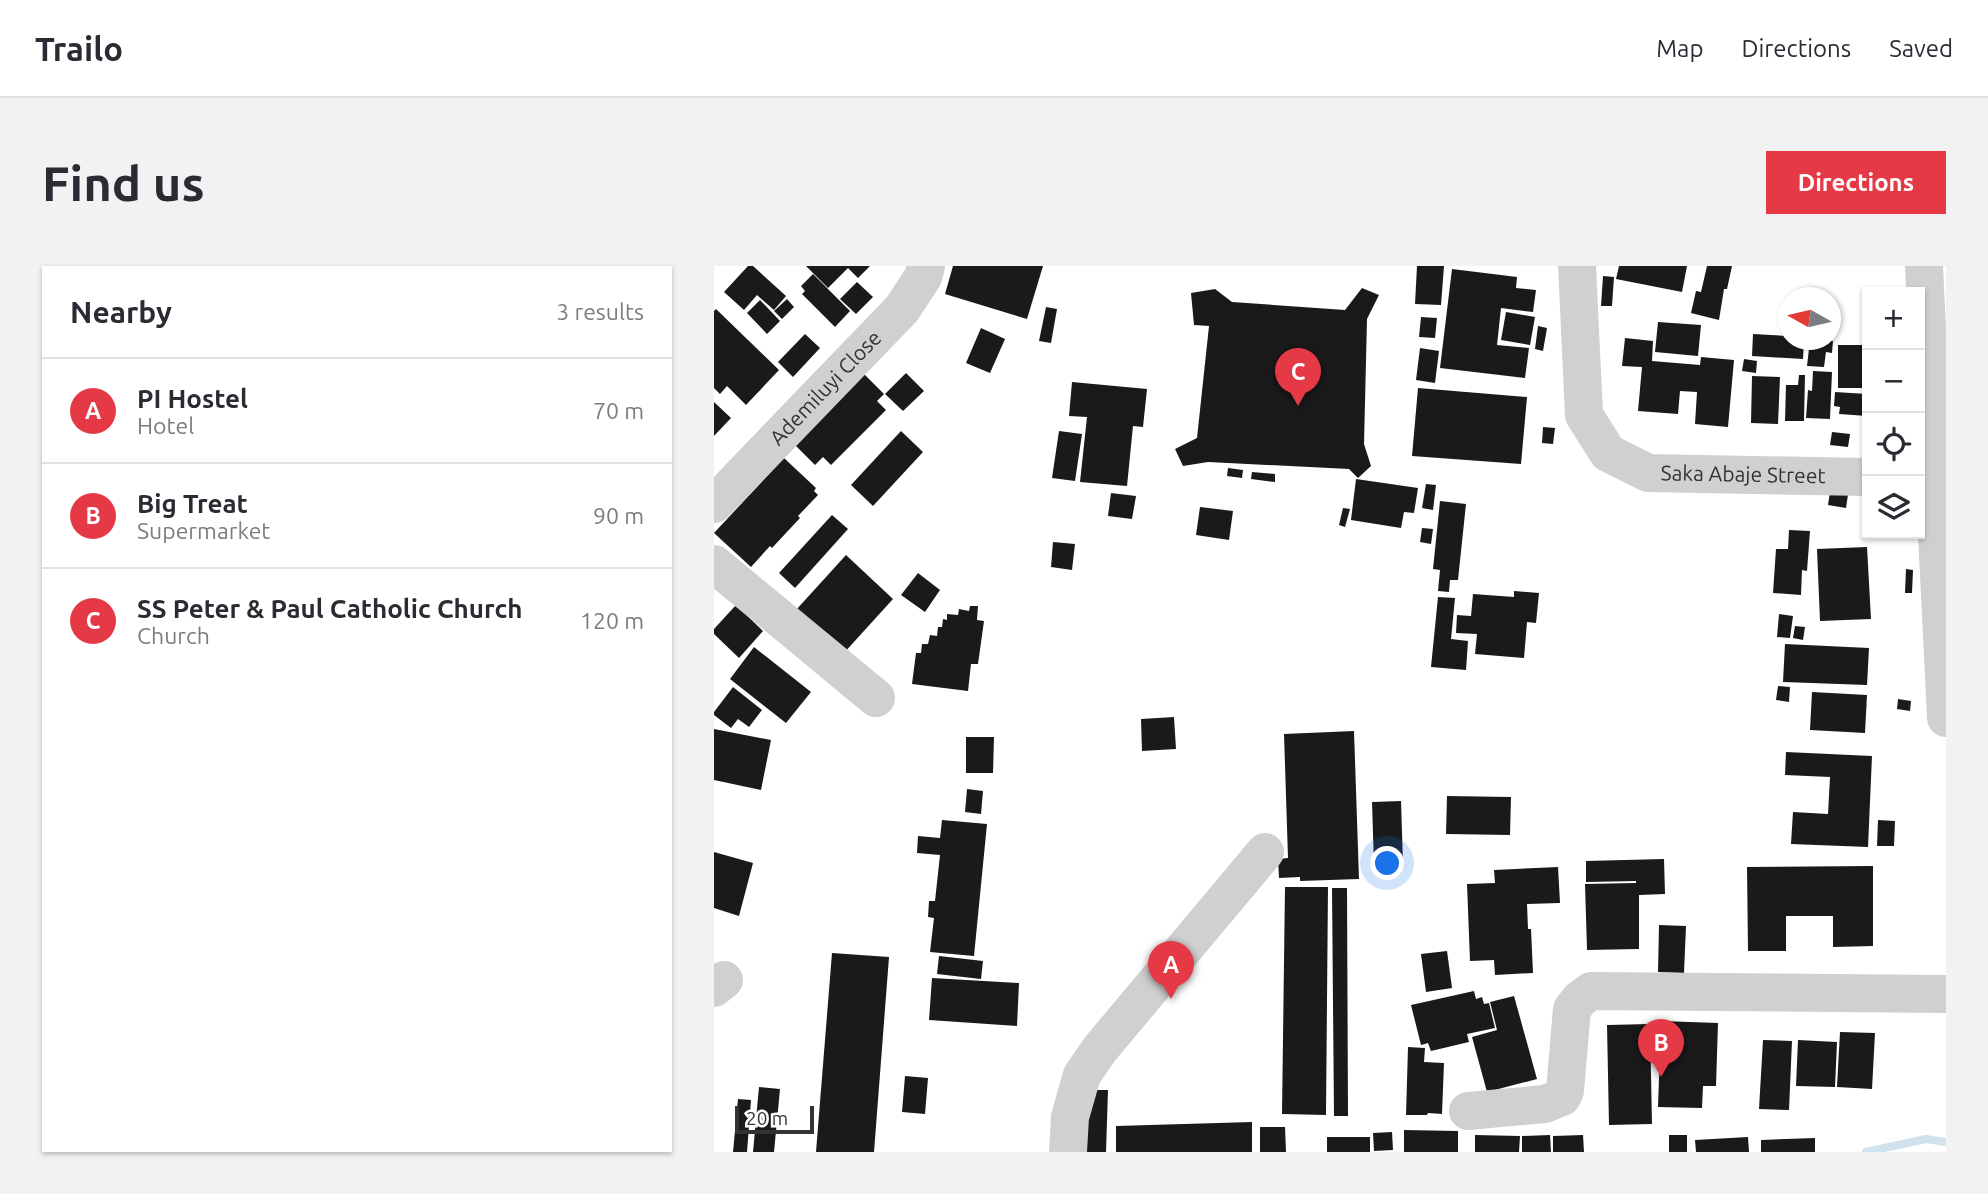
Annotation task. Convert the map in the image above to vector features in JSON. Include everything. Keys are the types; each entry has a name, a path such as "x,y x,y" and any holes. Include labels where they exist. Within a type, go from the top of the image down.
{"street":[{"name":"Ademiluyi Close","path":"714,504 902,309 923,277 926,266"},
{"name":"Saka Abaje Street","path":"1577,266 1584,415 1608,453 1648,473 1862,477"},
{"path":"1924,266 1928,479 1946,718"},
{"path":"714,564 876,698"},
{"path":"1068,1152 1070,1116 1082,1075 1100,1049 1265,852"},
{"path":"1468,1111 1545,1104 1562,1097 1572,1009 1591,991 1946,995"}],"building":[{"path":"748,266 753,266 786,296 774,310 757,295 744,310 724,292"},
{"path":"806,266 870,266 858,278 848,268 828,288"},
{"path":"953,266 1043,266 1027,319 945,294"},
{"path":"1417,266 1444,266 1441,305 1415,304"},
{"path":"1619,266 1687,266 1682,292 1616,279"},
{"path":"1707,266 1732,266 1727,289 1724,289 1719,320 1691,313 1696,291 1701,292"},
{"path":"1452,269 1517,277 1516,288 1536,290 1533,312 1501,308 1497,345 1529,348 1525,378 1440,368"},
{"path":"813,274 850,311 835,327 802,294 805,291 801,286"},
{"path":"1603,276 1614,277 1612,306 1601,306"},
{"path":"857,282 873,297 856,314 840,299"},
{"path":"1362,288 1379,295 1367,319 1364,444 1371,466 1358,478 1349,469 1208,462 1183,466 1175,449 1197,438 1209,326 1194,325 1191,293 1215,289 1232,302 1345,310"},
{"path":"787,299 794,307 782,319 774,311"},
{"path":"760,300 780,321 767,334 747,313"},
{"path":"1046,307 1057,309 1051,343 1039,341"},
{"path":"716,309 779,370 746,405 727,386 720,394 714,388"},
{"path":"1506,312 1535,317 1530,345 1501,340"},
{"path":"1421,317 1437,318 1435,338 1419,337"},
{"path":"1658,322 1701,325 1698,356 1655,352"},
{"path":"1538,326 1547,328 1543,351 1535,349"},
{"path":"981,328 1005,339 990,373 966,363"},
{"path":"805,334 820,348 793,377 778,362"},
{"path":"1753,334 1778,335 1778,350 1803,350 1803,359 1752,356"},
{"path":"1625,338 1653,341 1652,361 1700,365 1701,357 1734,360 1728,427 1695,424 1697,392 1680,391 1678,414 1638,411 1642,367 1622,366"},
{"path":"1841,345 1862,345 1862,388 1838,388 1838,350 1841,350"},
{"path":"1420,348 1439,351 1435,383 1416,380"},
{"path":"1809,350 1832,350 1832,353 1826,352 1824,367 1807,366"},
{"path":"1744,359 1757,361 1756,373 1742,371"},
{"path":"858,368 884,394 877,401 886,410 831,465 823,457 815,465 788,438"},
{"path":"1813,371 1832,372 1830,419 1806,418 1808,390 1812,391"},
{"path":"906,373 924,391 903,411 885,394"},
{"path":"1799,375 1805,375 1804,421 1785,421 1786,385 1798,385"},
{"path":"1752,376 1780,377 1778,424 1751,423"},
{"path":"1072,382 1147,389 1143,427 1133,426 1127,486 1080,482 1087,417 1069,416"},
{"path":"1418,388 1527,397 1521,464 1412,456"},
{"path":"1835,392 1862,394 1862,416 1839,414 1840,407 1834,406"},
{"path":"714,402 731,418 714,436"},
{"path":"1543,427 1555,428 1553,444 1542,443"},
{"path":"901,431 923,452 873,506 851,485"},
{"path":"1059,431 1082,434 1075,481 1052,478"},
{"path":"1832,432 1850,434 1848,447 1830,445"},
{"path":"784,458 816,488 814,491 818,495 798,516 800,518 751,567 714,533"},
{"path":"1228,468 1243,470 1242,478 1227,476"},
{"path":"1252,472 1275,474 1275,482 1251,479"},
{"path":"1356,479 1418,488 1414,513 1404,512 1401,528 1351,520"},
{"path":"1426,484 1436,485 1433,510 1422,508"},
{"path":"1831,485 1849,488 1846,508 1828,505"},
{"path":"1111,493 1136,496 1132,519 1108,516"},
{"path":"1440,501 1466,504 1458,580 1450,580 1449,592 1438,591 1440,570 1433,569"},
{"path":"1200,507 1233,511 1229,540 1196,535"},
{"path":"1343,508 1350,509 1345,527 1339,525"},
{"path":"832,515 848,529 795,588 779,573"},
{"path":"1422,528 1433,529 1431,544 1420,542"},
{"path":"1789,530 1810,531 1807,571 1802,570 1801,595 1773,593 1776,549 1788,549"},
{"path":"1053,542 1075,544 1072,570 1051,567"},
{"path":"1867,547 1871,619 1820,621 1817,549"},
{"path":"846,555 893,599 843,654 796,610"},
{"path":"1906,569 1913,570 1912,593 1905,593"},
{"path":"918,573 940,590 925,612 901,595"},
{"path":"1514,591 1539,593 1536,623 1527,622 1524,658 1475,654 1477,634 1456,633 1457,615 1471,616 1473,594 1514,597"},
{"path":"1438,597 1455,598 1451,639 1468,641 1466,670 1431,667"},
{"path":"736,605 763,631 739,658 714,634 714,629"},
{"path":"970,606 978,606 977,620 984,621 978,664 971,664 968,691 912,684 916,653 921,653 922,644 928,644 930,635 937,636 938,627 942,627 943,619 947,620 947,614 958,615 959,609 969,611"},
{"path":"1779,614 1793,616 1790,638 1777,637"},
{"path":"1795,626 1805,627 1803,640 1793,638"},
{"path":"1785,644 1869,648 1867,685 1783,682"},
{"path":"754,647 811,692 786,723 730,679"},
{"path":"1778,686 1790,687 1789,702 1776,700"},
{"path":"733,687 762,710 749,727 738,719 731,728 714,715"},
{"path":"1812,692 1867,695 1865,733 1810,730"},
{"path":"1898,699 1911,701 1910,711 1897,709"},
{"path":"1174,717 1176,749 1142,751 1141,719"},
{"path":"714,729 771,740 761,790 714,780"},
{"path":"1354,731 1359,879 1300,881 1300,877 1279,878 1278,859 1288,858 1284,734"},
{"path":"966,737 994,737 993,773 966,773"},
{"path":"1786,752 1872,756 1868,847 1791,844 1793,812 1828,814 1830,777 1785,775"},
{"path":"967,789 983,791 981,814 965,812"},
{"path":"1447,796 1511,797 1510,835 1446,834"},
{"path":"1401,801 1403,864 1374,865 1372,802"},
{"path":"942,820 987,824 974,956 930,952 934,918 928,917 929,901 935,901 940,855 917,853 918,836 940,838"},
{"path":"1878,820 1895,821 1894,846 1877,846"},
{"path":"714,852 753,863 739,916 714,908"},
{"path":"1664,859 1665,894 1639,895 1639,949 1587,950 1585,884 1636,881 1586,882 1586,861"},
{"path":"1873,866 1873,946 1833,947 1833,916 1786,916 1786,951 1748,951 1747,867"},
{"path":"1558,867 1560,903 1527,904 1533,973 1495,975 1494,960 1470,961 1467,884 1495,883 1494,870"},
{"path":"1285,887 1328,887 1326,1115 1282,1114"},
{"path":"1332,888 1347,888 1348,1116 1334,1116"},
{"path":"1659,925 1686,926 1684,973 1658,972"},
{"path":"1447,951 1452,988 1426,992 1421,954"},
{"path":"832,953 889,957 874,1152 816,1152"},
{"path":"939,956 983,961 981,979 937,974"},
{"path":"932,978 1019,983 1017,1026 929,1020"},
{"path":"1474,991 1476,999 1482,997 1484,1004 1489,1003 1495,1028 1467,1034 1469,1042 1431,1051 1428,1043 1421,1045 1411,1005"},
{"path":"1514,996 1537,1079 1487,1092 1472,1037 1497,1030 1490,1002"},
{"path":"1661,1021 1718,1023 1716,1086 1703,1086 1702,1108 1658,1107"},
{"path":"1650,1024 1652,1124 1609,1125 1607,1025"},
{"path":"1840,1032 1875,1033 1872,1089 1837,1087"},
{"path":"1763,1040 1792,1041 1789,1110 1759,1109"},
{"path":"1798,1040 1837,1042 1835,1087 1796,1086"},
{"path":"1408,1047 1425,1048 1424,1062 1444,1063 1442,1114 1406,1115"},
{"path":"905,1076 928,1078 925,1114 902,1112"},
{"path":"759,1087 780,1089 774,1152 753,1152"},
{"path":"1084,1090 1108,1090 1106,1152 1084,1152"},
{"path":"738,1099 751,1100 747,1152 733,1152"},
{"path":"1252,1122 1252,1152 1116,1152 1116,1126"},
{"path":"1260,1127 1285,1127 1286,1152 1260,1152"},
{"path":"1404,1130 1458,1131 1458,1152 1404,1152"},
{"path":"1392,1132 1393,1150 1374,1151 1373,1133"},
{"path":"1475,1135 1520,1136 1519,1152 1475,1152"},
{"path":"1550,1135 1551,1152 1522,1152 1522,1136"},
{"path":"1583,1135 1584,1152 1553,1152 1553,1136"},
{"path":"1669,1135 1687,1135 1687,1152 1669,1152"},
{"path":"1327,1137 1370,1137 1370,1152 1327,1152"},
{"path":"1748,1137 1749,1152 1696,1152 1695,1140"},
{"path":"1815,1138 1815,1152 1761,1152 1761,1140"}],"waterway":[{"path":"1866,1152 1926,1139 1946,1142"}],"place":[{"name":"SS Peter & Paul Catholic Church","path":"1298,406"},
{"name":"PI Hostel","path":"1171,999"},
{"name":"Big Treat","path":"1661,1077"}]}
